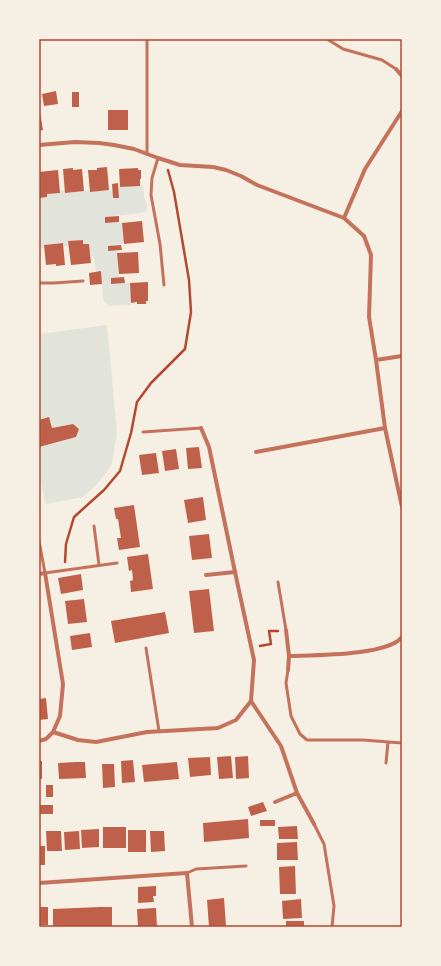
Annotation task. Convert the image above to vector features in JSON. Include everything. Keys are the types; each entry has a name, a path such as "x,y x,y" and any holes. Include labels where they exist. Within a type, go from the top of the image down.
{"street":[{"path":"396,69 402,76"},
{"path":"344,218 365,169 402,111"},
{"path":"39,145 75,142 99,143 134,149 180,165 213,167 226,170 241,176 257,186 344,218 364,236 371,254 369,317 385,428 402,507"},
{"path":"376,360 402,356"},
{"path":"53,732 78,740 96,742 147,732 218,728 236,720 251,701 254,660 252,648 209,447 201,428"},
{"path":"256,452 385,428"},
{"path":"206,576 235,572"},
{"path":"39,574 45,573 63,684 60,716 53,732 46,739 39,741"},
{"path":"286,630 289,656 288,670"},
{"path":"289,656 367,652 386,647 400,640 402,637"},
{"path":"251,701 281,746 297,794 314,824"},
{"path":"275,802 297,794"},
{"path":"39,883 187,873 192,927"}],"lane":[{"path":"147,39 147,154"},
{"path":"326,39 343,49 382,60 396,69"},
{"path":"158,158 152,178 151,195 160,244 164,285"},
{"path":"39,283 83,281"},
{"path":"143,432 201,428"},
{"path":"94,526 99,565"},
{"path":"39,540 45,573 117,563"},
{"path":"278,582 286,630"},
{"path":"146,648 158,731"},
{"path":"288,670 286,683 291,716 300,734 308,740 364,740 402,743"},
{"path":"386,763 388,742"},
{"path":"314,824 324,844 334,906 332,927"},
{"path":"187,873 196,868 246,866"}],"path":[{"path":"65,570 66,544 74,517 104,490 120,471 131,433 137,402 151,383 184,348 190,312 188,280 174,192 166,160"},
{"path":"252,648 271,644 269,632 286,630"}],"shaded area":[{"path":"143,185 147,206 146,211 142,213 105,217 105,223 122,223 124,244 108,246 108,251 117,251 119,277 111,278 111,283 130,283 131,305 109,306 103,300 101,272 96,272 94,256 90,256 83,244 83,240 69,241 69,246 63,247 63,243 45,245 45,248 39,248 39,198 47,194 60,193 60,191 65,190 65,193 90,190 90,192 112,190 113,198 119,198 119,187"},
{"path":"107,325 117,433 112,464 98,483 83,497 45,504 39,469 39,447 76,437 79,429 73,424 52,428 49,418 39,420 39,334"}],"building":[{"path":"56,91 58,104 44,106 42,94"},
{"path":"72,92 79,92 79,107 72,107"},
{"path":"108,110 128,110 128,130 108,130"},
{"path":"39,112 43,130 39,131"},
{"path":"107,167 109,190 90,192 88,170 97,170 97,168"},
{"path":"73,168 73,170 82,169 84,191 65,193 63,169"},
{"path":"138,168 138,170 141,170 140,186 120,187 119,169"},
{"path":"58,170 60,193 47,194 47,197 39,198 39,172"},
{"path":"118,183 119,198 113,198 112,184"},
{"path":"119,216 119,222 105,223 105,217"},
{"path":"142,221 144,242 124,244 122,223"},
{"path":"83,240 83,244 89,244 91,263 71,265 68,241"},
{"path":"63,243 65,265 46,265 44,245"},
{"path":"121,245 122,250 108,251 108,246"},
{"path":"138,252 139,273 119,274 117,253"},
{"path":"101,271 102,284 90,285 89,273"},
{"path":"124,277 125,283 111,284 111,278"},
{"path":"148,282 148,301 146,301 146,304 137,304 137,302 131,303 130,283"},
{"path":"49,417 52,428 73,424 79,429 76,437 39,447 39,420"},
{"path":"199,447 202,468 188,469 186,448"},
{"path":"176,449 179,469 165,471 162,451"},
{"path":"156,453 159,473 142,475 139,455"},
{"path":"203,497 206,520 188,523 184,500"},
{"path":"134,505 140,547 119,550 117,538 121,538 118,519 116,519 114,508"},
{"path":"209,534 212,558 192,560 189,536"},
{"path":"148,554 153,589 131,592 130,581 133,580 132,570 129,571 127,557"},
{"path":"81,574 83,590 61,594 58,578"},
{"path":"209,589 214,631 194,633 189,591"},
{"path":"84,599 87,622 68,624 65,601"},
{"path":"165,612 169,633 115,643 111,621"},
{"path":"90,633 92,647 72,650 70,636"},
{"path":"46,698 48,719 39,720 39,699"},
{"path":"231,756 233,778 219,779 217,757"},
{"path":"248,756 249,778 236,779 235,757"},
{"path":"210,757 211,775 190,777 188,758"},
{"path":"133,760 135,782 122,783 121,761"},
{"path":"39,761 42,761 42,779 39,779"},
{"path":"85,762 86,778 59,779 58,763"},
{"path":"177,762 179,779 144,782 142,765"},
{"path":"102,764 114,764 115,787 103,788"},
{"path":"46,785 53,785 53,797 46,797"},
{"path":"263,802 267,811 251,816 248,807"},
{"path":"39,805 53,805 53,814 39,814"},
{"path":"248,819 249,838 204,842 203,823"},
{"path":"260,820 275,820 275,826 260,826"},
{"path":"297,826 298,839 279,839 278,827"},
{"path":"103,827 126,827 126,848 103,848"},
{"path":"99,829 99,847 82,848 81,830"},
{"path":"128,830 146,830 146,852 128,852"},
{"path":"46,831 61,831 62,851 47,851"},
{"path":"79,831 80,849 65,850 64,832"},
{"path":"150,831 164,831 165,851 151,852"},
{"path":"297,842 298,860 277,860 277,843"},
{"path":"39,846 45,846 45,865 39,865"},
{"path":"295,866 296,894 280,894 279,867"},
{"path":"156,886 156,896 153,896 154,902 138,903 138,887"},
{"path":"224,898 226,927 209,927 207,900"},
{"path":"301,899 302,918 283,919 282,901"},
{"path":"39,907 48,907 48,925 39,925"},
{"path":"112,907 112,926 53,927 53,909"},
{"path":"156,908 157,927 138,927 137,909"},
{"path":"286,921 304,921 304,927 286,927"}]}
